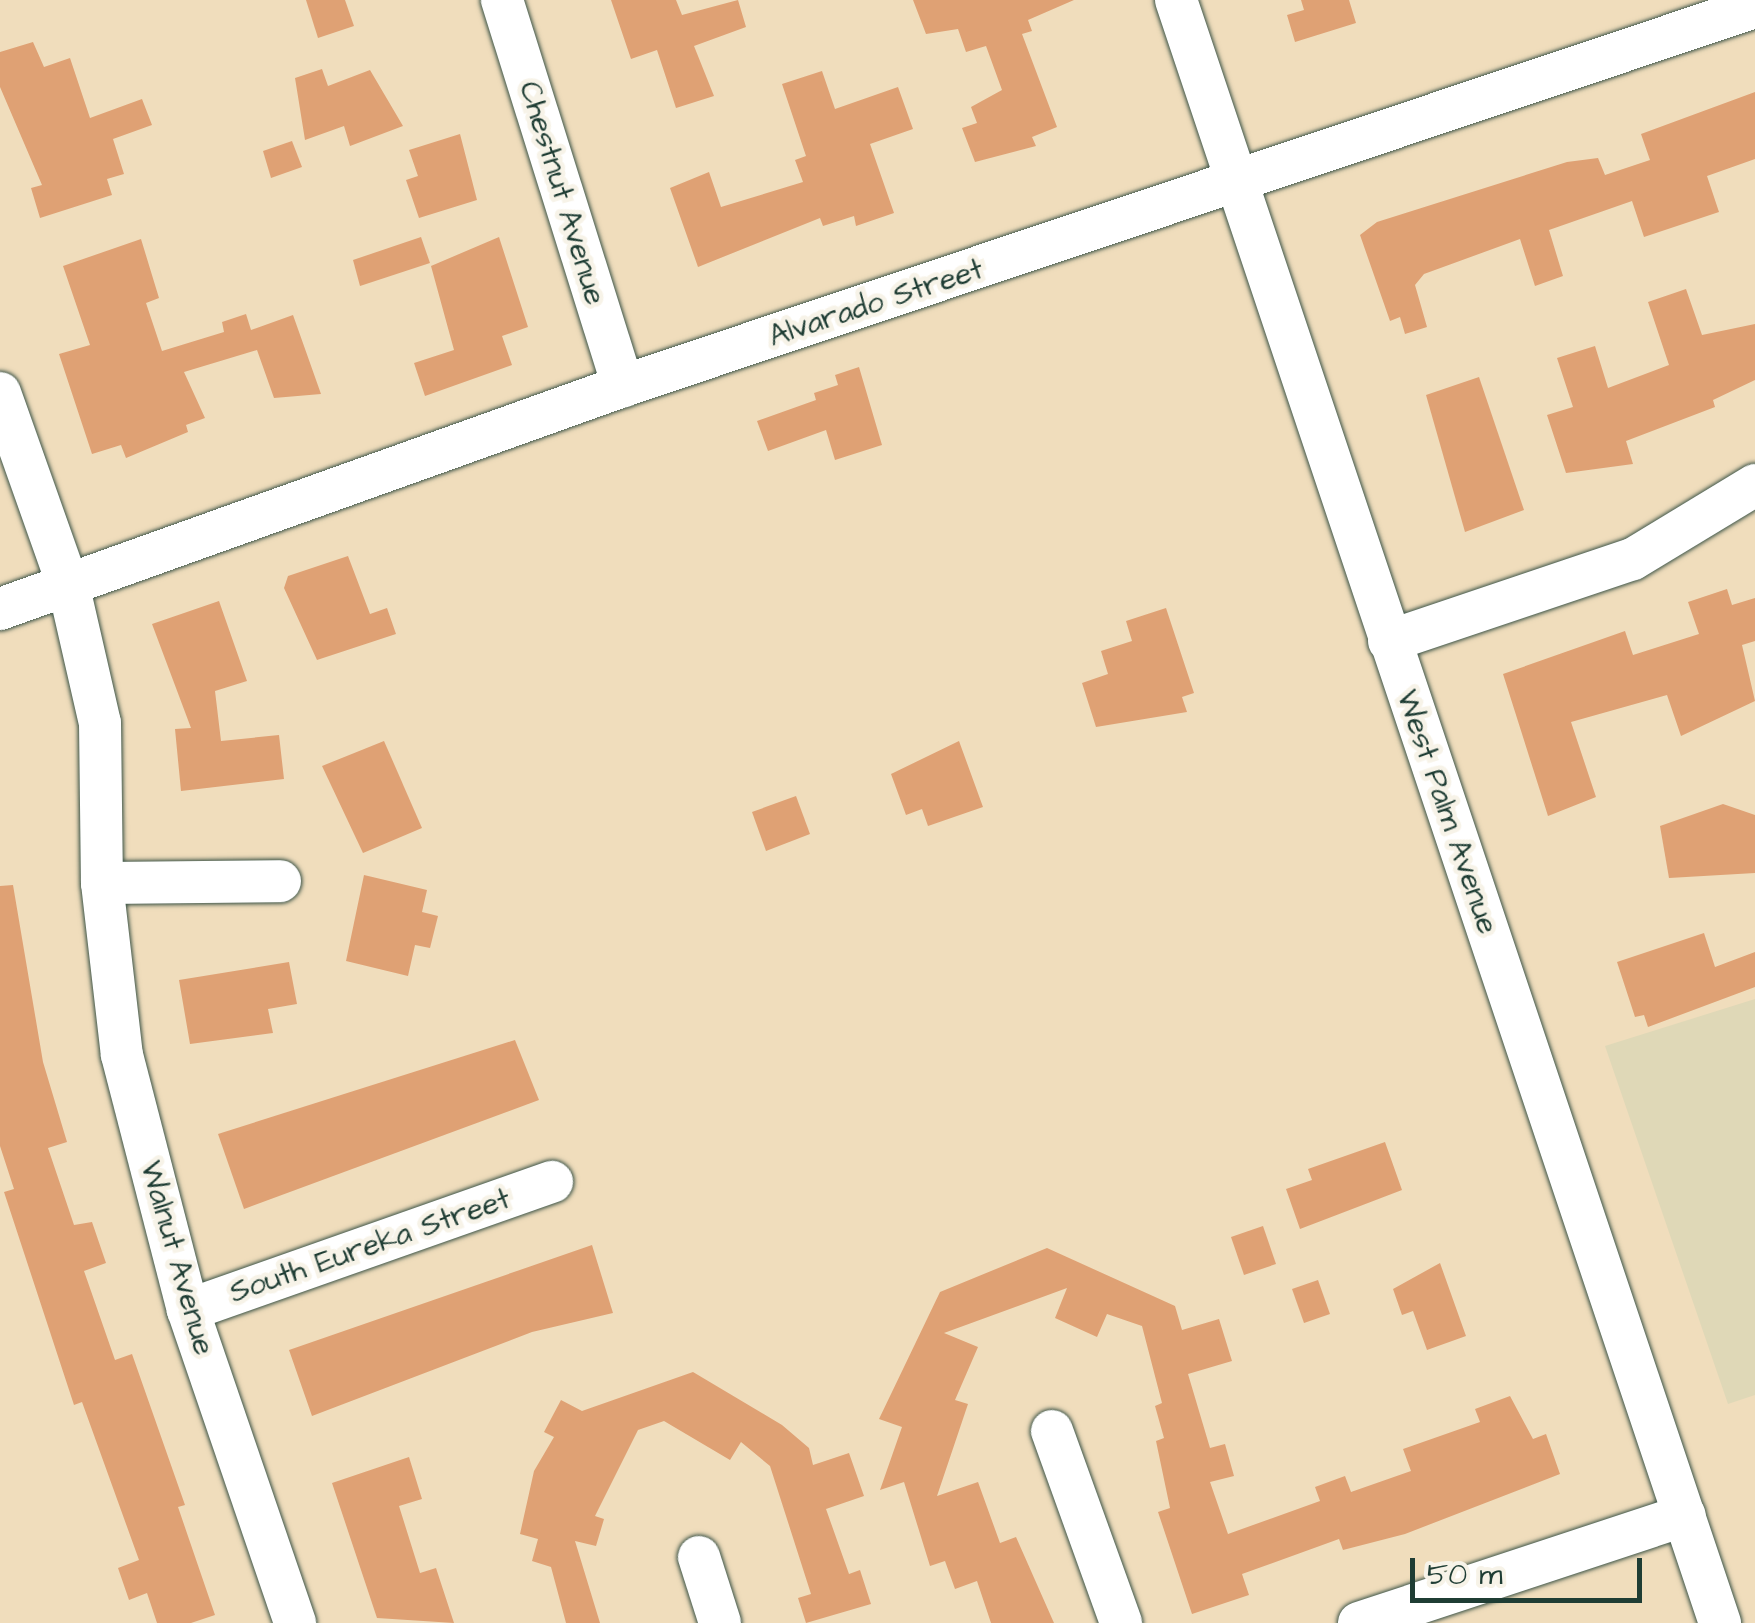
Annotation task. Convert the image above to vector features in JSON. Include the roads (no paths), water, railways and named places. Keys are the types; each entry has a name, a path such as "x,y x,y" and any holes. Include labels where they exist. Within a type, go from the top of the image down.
{"street":[{"name":"Chestnut Avenue","path":"502,0 623,386"},
{"name":"West Palm Avenue","path":"1176,0 1720,1623"},
{"name":"Alvarado Street","path":"0,609 69,588 623,386 1236,184 1755,7"},
{"name":"Walnut Avenue","path":"0,392 69,588 100,723 102,883 122,1055 188,1310 296,1623"},
{"path":"1390,640 1633,558 1755,486"},
{"path":"102,883 280,881"},
{"name":"South Eureka Street","path":"188,1310 552,1182"},
{"path":"1052,1432 1121,1623"},
{"path":"1360,1623 1685,1515"},
{"path":"699,1557 720,1623"}]}
